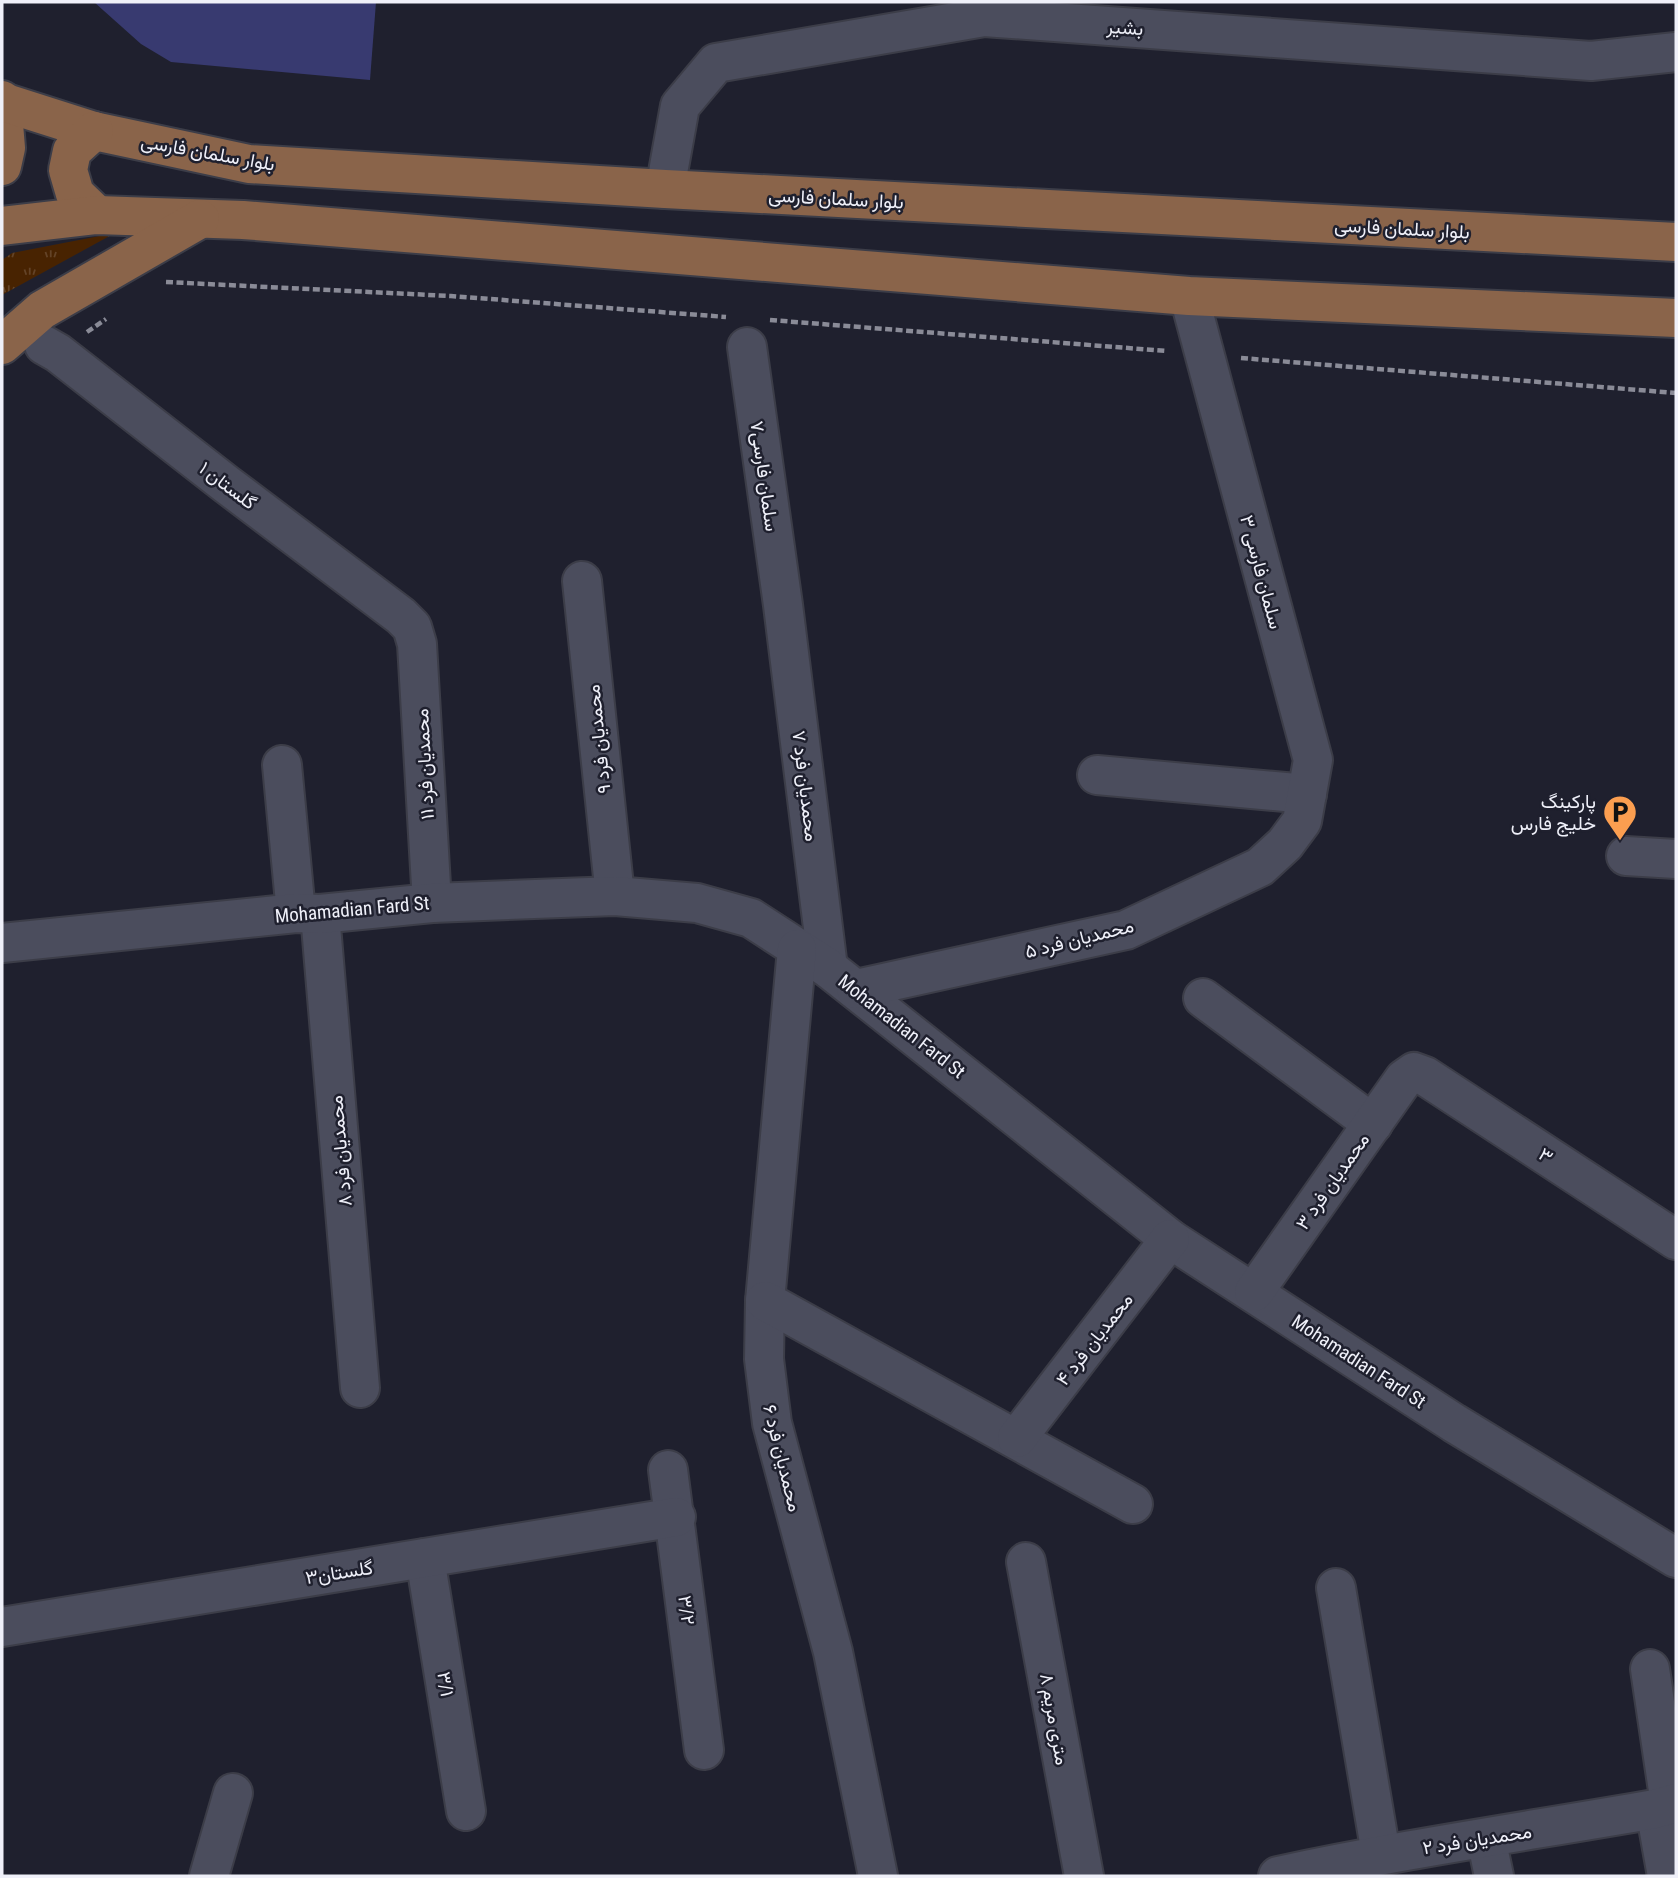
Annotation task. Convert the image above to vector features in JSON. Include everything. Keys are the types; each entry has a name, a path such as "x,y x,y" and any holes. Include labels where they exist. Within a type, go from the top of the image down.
{"main road":[{"name":"بلوار سلمان فارسی","path":"2,101 94,131 249,164 665,189 1676,242"},
{"path":"2,101 6,148 2,166"},
{"path":"94,131 72,151 68,170 75,194 97,215"},
{"path":"2,226 97,215 243,220 1189,296 1676,318"},
{"path":"2,345 42,310 200,219"}],"street":[{"name":"بشیر","path":"665,189 680,106 716,63 984,17 1591,61 1676,52"},
{"name":"۳ سلمان فارسی","path":"1189,296 1313,760 1302,821 1285,844"},
{"name":"سلمان فارسی۷","path":"747,332 783,605"},
{"name":"۱ گلستان","path":"51,349 412,627"},
{"name":"۹ محمدیان فرد","path":"582,581 615,896"},
{"name":"۷ محمدیان فرد","path":"783,605 827,969"},
{"name":"۱۱ محمدیان فرد","path":"412,627 417,644 432,902"},
{"name":"۸ محمدیان فرد","path":"282,765 308,914 360,1388"},
{"path":"1097,775 1307,794"},
{"name":"۵ محمدیان فرد","path":"827,969 1126,930 1260,867 1285,844"},
{"path":"1626,856 1676,859"},
{"name":"Mohamadian Fard St","path":"2,943 432,902 615,896 696,903 751,918 827,969 1170,1239 1454,1423 1676,1558"},
{"name":"۶ محمدیان فرد","path":"827,969 765,1301 764,1359 772,1423 833,1652 878,1876"},
{"path":"1203,998 1373,1124"},
{"name":"۳ محمدیان فرد","path":"1254,1292 1404,1079 1414,1072"},
{"name":"۳","path":"1414,1072 1425,1076 1676,1240"},
{"name":"۴ محمدیان فرد","path":"1017,1438 1170,1239"},
{"path":"765,1301 1133,1504"},
{"name":"۳/۲","path":"668,1470 705,1750"},
{"name":"گلستان۳","path":"2,1627 676,1517"},
{"name":"۳/۱","path":"425,1558 466,1811"},
{"name":"۸ متری مریم","path":"1026,1562 1084,1876"},
{"path":"1336,1588 1381,1854"},
{"path":"1650,1669 1667,1805 1667,1876"},
{"path":"209,1876 233,1793"},
{"name":"۲ محمدیان فرد","path":"1278,1876 1381,1854 1667,1805"},
{"path":"1486,1838 1494,1876"}],"path":[{"path":"159,282 452,296 747,332 1204,355 1676,393"},
{"path":"51,349 114,313"}],"green space":[{"path":"115,233 2,295 2,260 12,253"}],"building":[{"path":"94,2 376,2 370,80 171,62 141,44"}],"place":[{"name":"پارکینگ خلیج فارس","path":"1620,842"}]}
